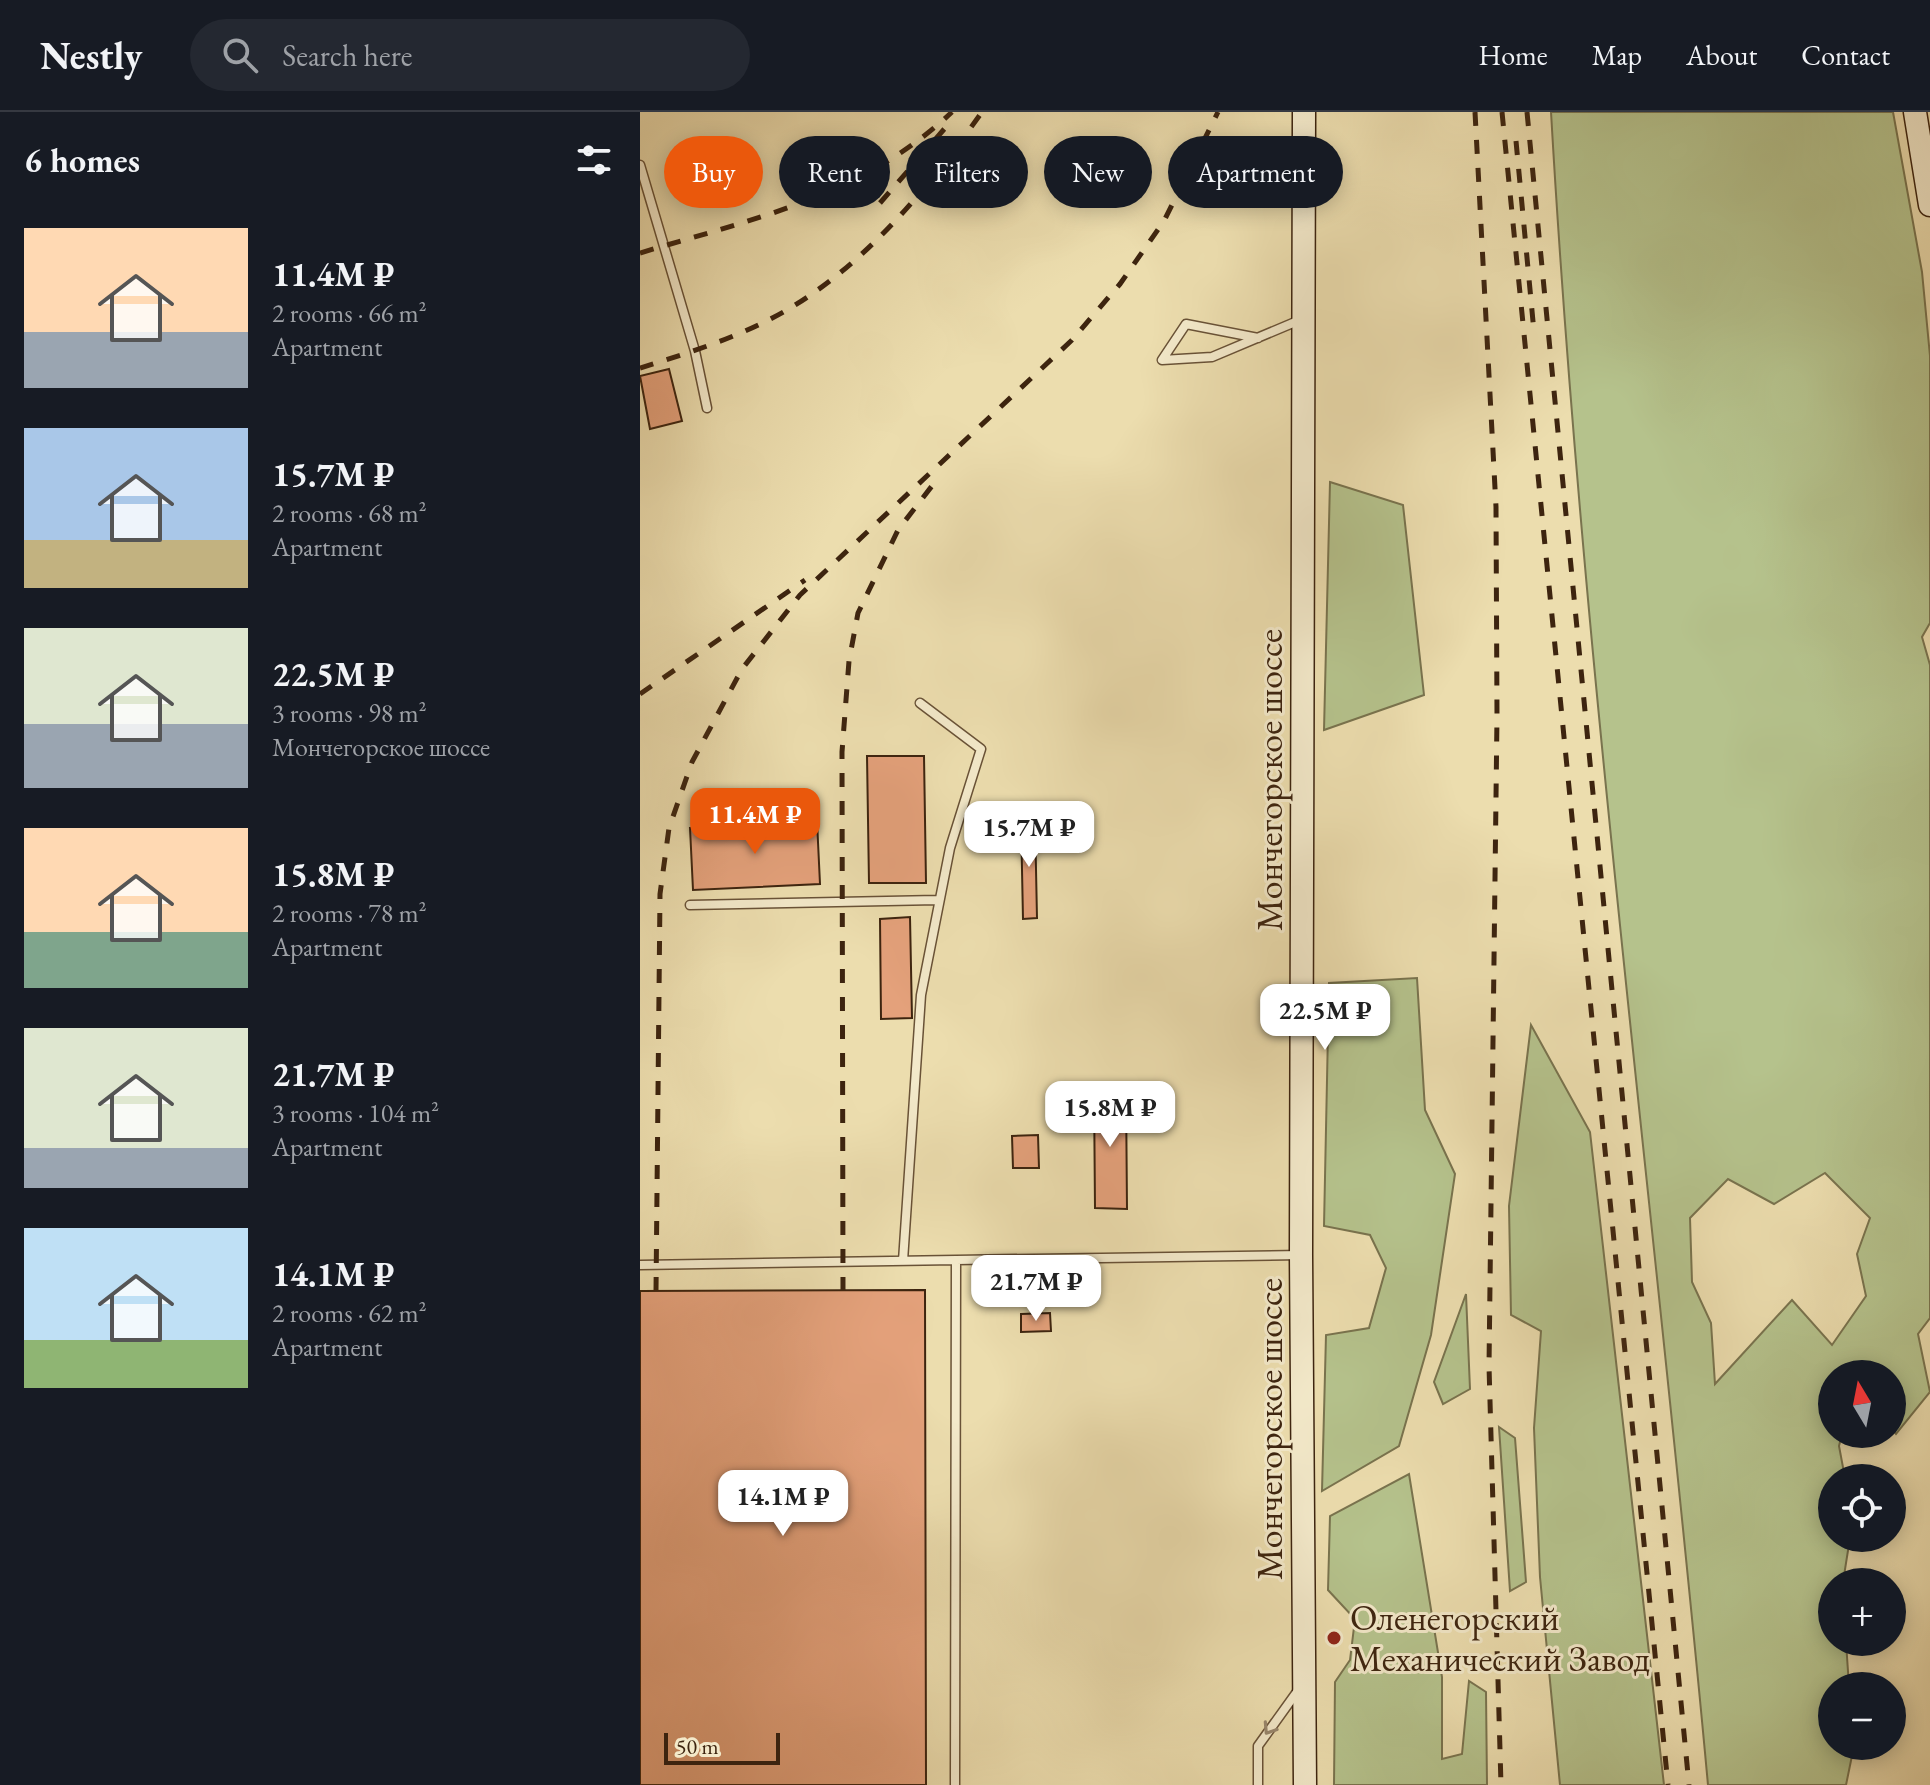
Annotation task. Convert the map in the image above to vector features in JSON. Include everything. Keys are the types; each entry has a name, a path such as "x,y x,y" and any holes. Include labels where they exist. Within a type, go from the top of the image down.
{"street":[{"name":"Мончегорское шоссе","path":"1304,112 1301,1255 1305,1785"},
{"path":"1915,112 1930,205"}],"lane":[{"path":"640,165 695,351 707,408"},
{"path":"1258,338 1186,324 1162,360 1212,357 1258,338 1305,318"},
{"path":"903,1261 921,995 937,900 981,749 920,703"},
{"path":"690,905 937,900"},
{"path":"640,1265 1301,1255"},
{"path":"955,1785 956,1260"},
{"path":"1258,1785 1258,1746 1305,1682"}],"green space":[{"path":"1551,112 1893,112 1922,272 1930,356 1930,623 1922,637 1930,665 1930,1318 1918,1334 1930,1392 1906,1422 1906,1360 1818,1360 1818,1448 1839,1448 1842,1464 1818,1464 1818,1552 1848,1552 1845,1568 1818,1568 1818,1656 1847,1656 1848,1672 1818,1672 1818,1760 1851,1760 1846,1785 1708,1785 1582,531","holes":["1825,1173 1870,1218 1857,1254 1866,1296 1832,1345 1792,1300 1715,1384 1711,1323 1692,1282 1690,1218 1728,1179 1774,1204"]},
{"path":"1330,482 1403,505 1424,695 1324,730"},
{"path":"1417,978 1425,1110 1455,1174 1431,1335 1399,1446 1322,1491 1326,1335 1369,1328 1386,1268 1370,1235 1324,1226 1329,983"},
{"path":"1531,1025 1590,1132 1664,1785 1560,1785 1540,1577 1534,1428 1541,1331 1511,1315 1509,1206"},
{"path":"1466,1294 1470,1389 1443,1404 1434,1382"},
{"path":"1499,1427 1515,1438 1526,1582 1510,1591"},
{"path":"1409,1474 1442,1677 1442,1759 1462,1754 1469,1681 1486,1692 1487,1785 1334,1785 1335,1682 1350,1660 1355,1619 1328,1590 1330,1516"}],"building":[{"path":"669,369 682,421 650,429 640,376"},
{"path":"867,756 924,756 926,883 869,883"},
{"path":"1021,820 1035,820 1037,918 1023,919"},
{"path":"817,821 820,884 693,890 690,828"},
{"path":"910,917 912,1018 881,1019 880,919"},
{"path":"1094,1089 1126,1090 1127,1209 1095,1208"},
{"path":"1038,1135 1039,1168 1013,1168 1012,1136"},
{"path":"925,1290 926,1785 640,1785 640,1291"},
{"path":"1050,1313 1051,1331 1021,1332 1021,1314"}],"railway":[{"path":"640,253 765,216 844,185 918,141 952,112"},
{"path":"640,368 734,336 787,310 816,291 844,270 895,222 982,112"},
{"path":"656,1291 660,894 669,828 692,762 742,669 800,595 1072,340 1120,284 1164,221 1218,112"},
{"path":"1475,112 1496,507 1497,716 1489,1366 1501,1785"},
{"path":"1502,112 1668,1785"},
{"path":"1527,112 1689,1785"},
{"path":"890,191 946,127"},
{"path":"1516,141 1534,332"},
{"path":"843,1291 842,752 849,661 858,613 898,530 935,482"},
{"path":"640,694 805,580"}],"place":[{"name":"Оленегорский Механический Завод","path":"1334,1638"}]}
